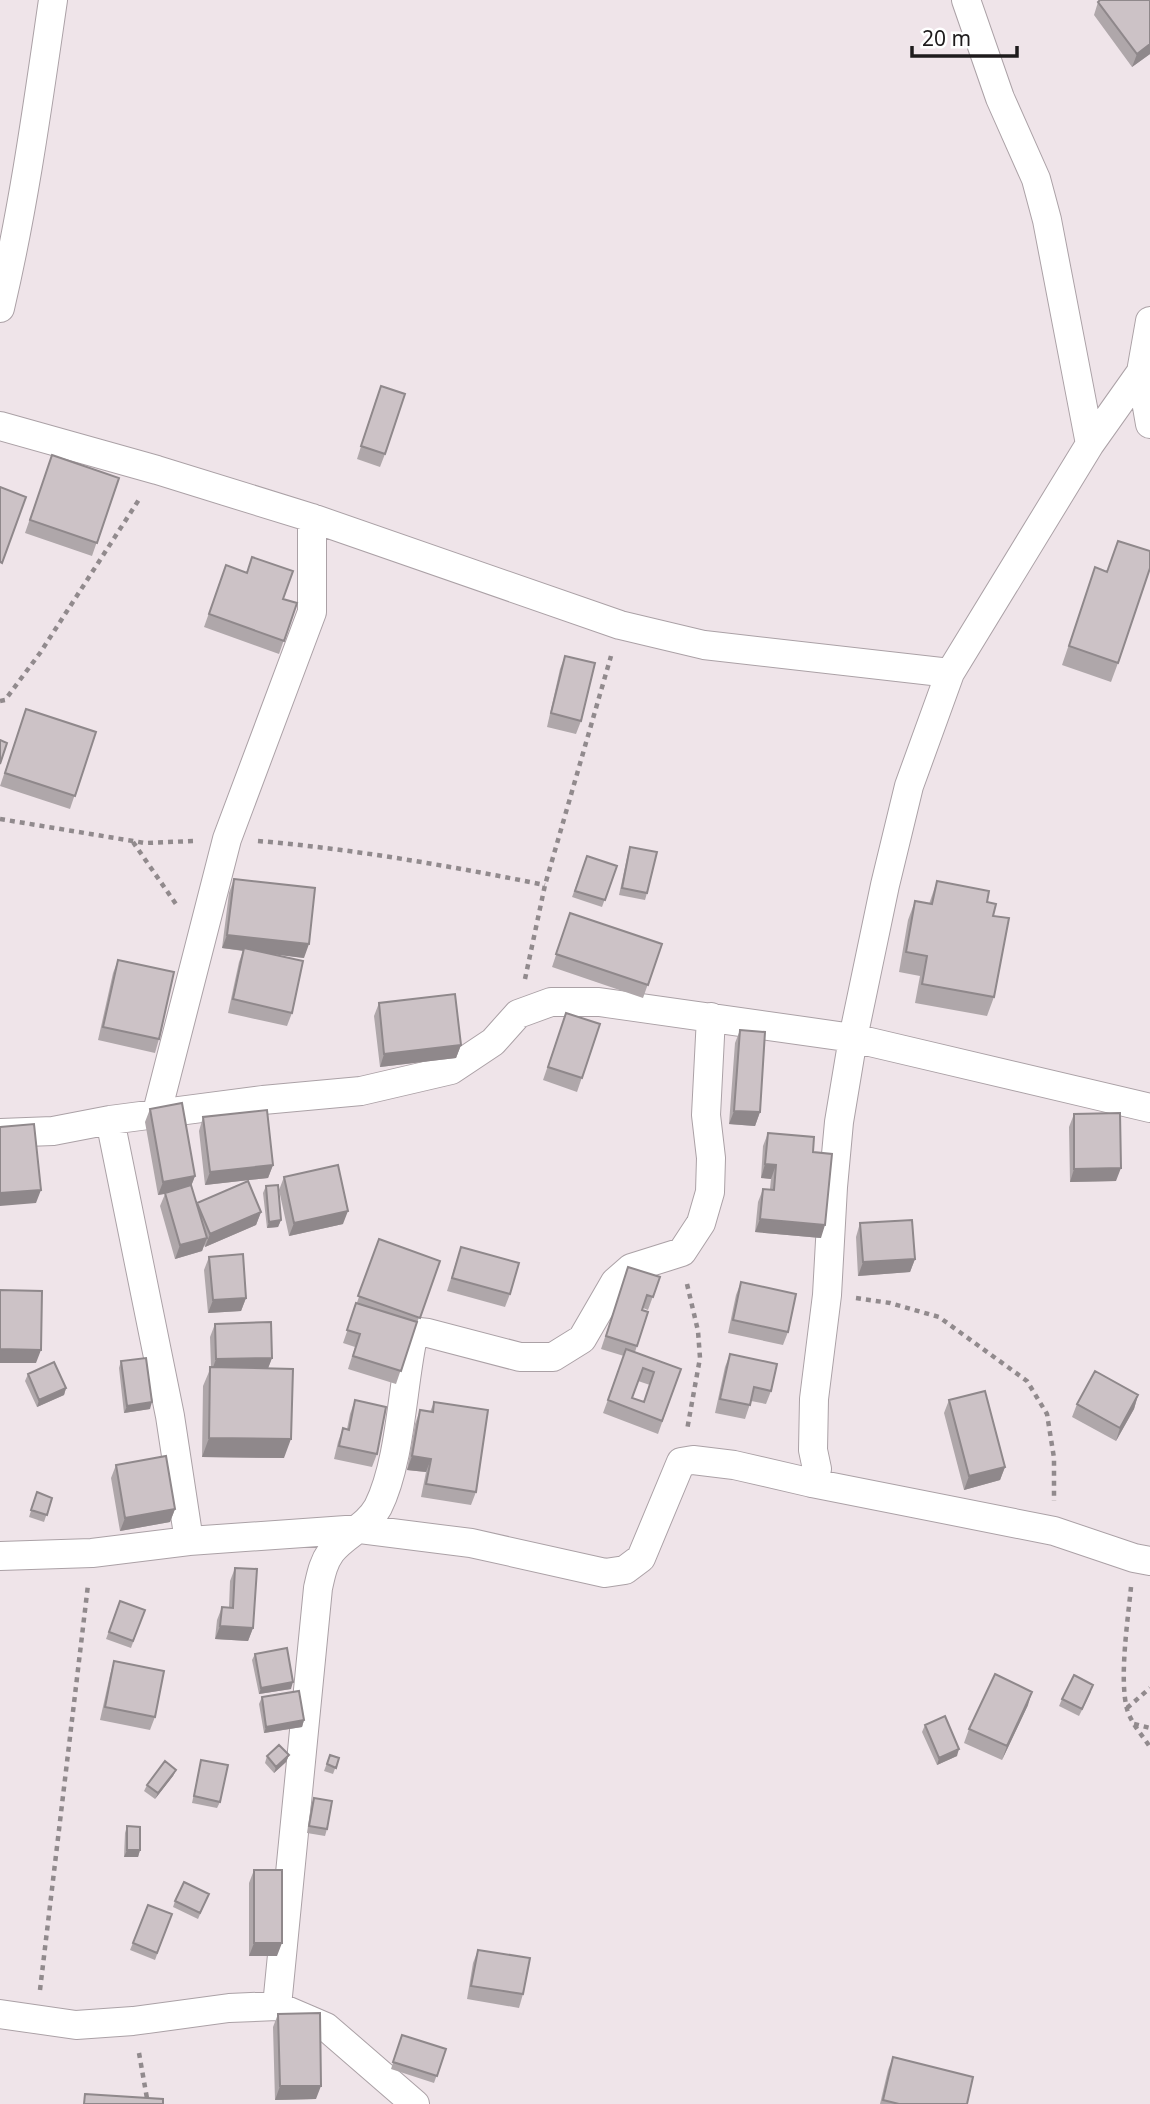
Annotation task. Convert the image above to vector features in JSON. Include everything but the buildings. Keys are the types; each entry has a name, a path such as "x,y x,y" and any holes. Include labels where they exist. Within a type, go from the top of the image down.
{"street":[{"path":"0,308 35,125 52,0"},
{"path":"966,0 1000,98 1036,179 1047,220 1090,444"},
{"path":"1150,321 1141,372 1150,424"},
{"path":"812,1483 817,1469 813,1450 814,1399 827,1295 834,1174 852,1038 909,786 950,673 1090,444 1141,372"},
{"path":"0,426 157,470 312,518 620,625 705,645 950,673"},
{"path":"156,1116 227,839 312,612 312,518"},
{"path":"0,1133 53,1130 263,1100 361,1091 451,1070 493,1042 518,1014 551,1002 598,1002 852,1038 1150,1108"},
{"path":"277,2006 322,1568 332,1551 360,1529 376,1510 385,1489 391,1468 412,1342 419,1332 444,1336 520,1357 553,1357 582,1339 615,1282 631,1268 682,1252 701,1223 710,1192 711,1158 706,1115 711,1017"},
{"path":"110,1120 170,1416 189,1541"},
{"path":"0,1556 92,1553 189,1541 360,1529 471,1543 605,1573 625,1570 641,1558 681,1462 693,1460 709,1461 1054,1531 1142,1560"},
{"path":"0,2014 76,2025 133,2021 229,2008 277,2006 326,2027 415,2104"}],"path":[{"path":"0,701 5,699 40,653 157,470"},
{"path":"518,1014 545,885 620,625"},
{"path":"0,819 145,843 227,839 312,845 545,885"},
{"path":"132,841 200,940"},
{"path":"681,1462 700,1358 698,1331 688,1295 682,1252"},
{"path":"827,1295 890,1303 939,1317 1027,1381 1046,1414 1055,1458 1054,1531"},
{"path":"36,2020 92,1553"},
{"path":"1142,1560 1125,1645 1127,1708 1133,1723 1150,1747"},
{"path":"1127,1708 1150,1688"},
{"path":"1133,1723 1150,1728"},
{"path":"133,2021 148,2104"}]}
